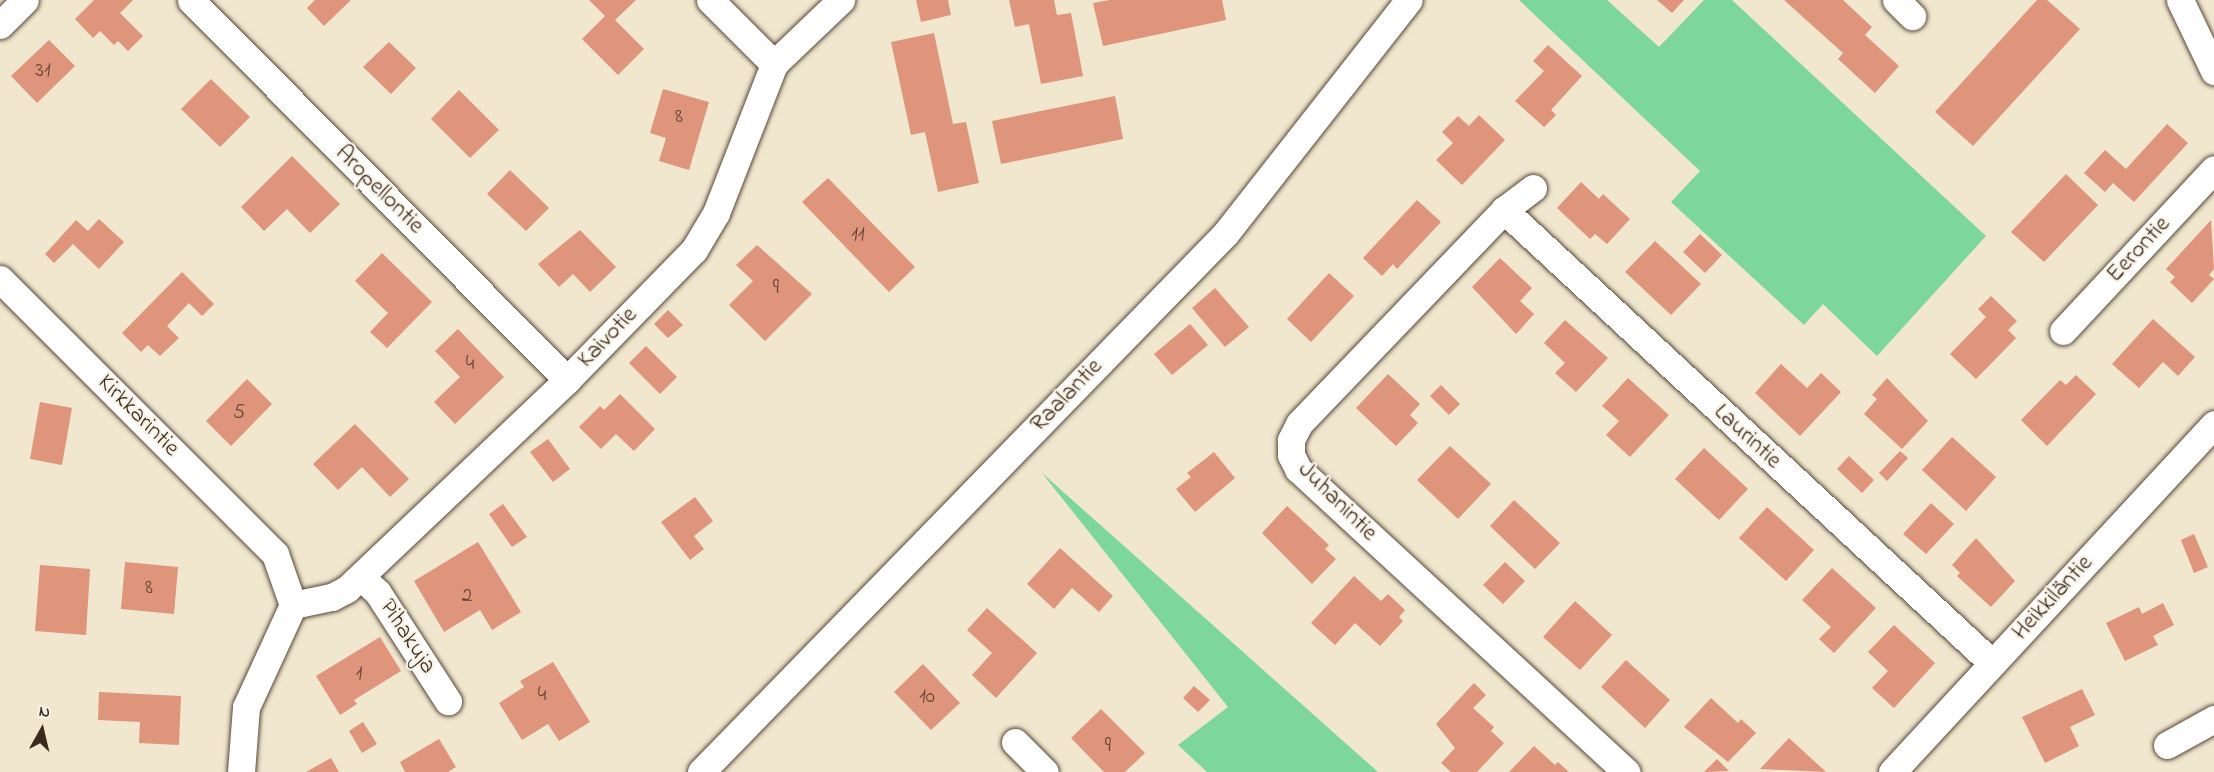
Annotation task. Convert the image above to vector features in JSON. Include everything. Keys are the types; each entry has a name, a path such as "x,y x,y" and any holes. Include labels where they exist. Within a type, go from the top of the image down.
{"street":[{"path":"0,25 25,0"},
{"name":"Aropellontie","path":"191,0 567,380"},
{"path":"710,0 774,64"},
{"name":"Kaivotie","path":"293,605 332,597 361,577 567,380 694,250 716,213 774,64 841,0"},
{"name":"Raalantie","path":"700,772 1226,232 1409,0"},
{"path":"2180,0 2214,71"},
{"name":"Eerontie","path":"2063,331 2214,169"},
{"name":"Juhanintie","path":"1533,188 1504,210 1299,424 1291,440 1291,455 1298,469 1626,772"},
{"name":"Laurintie","path":"1504,210 1992,663"},
{"name":"Kirkkarintie","path":"0,279 276,554 293,605"},
{"name":"Heikkiläntie","path":"1892,772 2214,424"},
{"name":"Pihakuja","path":"361,577 378,593 448,701"},
{"path":"241,772 246,707 293,605"},
{"path":"2167,746 2214,719"},
{"path":"1015,741 1045,772"}],"green space":[{"path":"1519,0 1607,0 1659,47 1704,0 1732,0 1986,236 1877,356 1823,304 1804,325 1671,202 1700,171"},
{"path":"1042,473 1378,772 1207,772 1178,745 1228,707"}],"building":[{"path":"94,0 133,0 120,13 143,36 128,51 118,41 114,45 100,31 93,38 75,19"},
{"path":"315,0 351,0 324,26 307,8"},
{"path":"589,0 636,0 615,20 644,49 618,75 582,39 605,16"},
{"path":"916,0 948,0 951,15 921,22"},
{"path":"1009,0 1054,0 1057,15 1071,13 1083,76 1041,84 1029,24 1015,27"},
{"path":"1110,0 1222,0 1226,20 1103,46 1093,3"},
{"path":"1657,0 1684,0 1672,13"},
{"path":"1784,0 1843,0 1872,27 1865,35 1899,66 1875,93 1838,59 1843,53"},
{"path":"2037,0 2047,0 2080,29 1973,146 1935,112"},
{"path":"934,33 953,124 966,122 979,183 938,192 925,132 911,135 891,42"},
{"path":"49,40 75,66 37,103 11,76"},
{"path":"389,42 416,68 391,94 363,67"},
{"path":"1548,45 1582,76 1551,110 1556,115 1544,127 1515,101 1544,71 1533,61"},
{"path":"211,79 250,117 220,147 181,109"},
{"path":"663,89 709,102 689,170 659,161 666,138 650,133"},
{"path":"459,90 499,130 470,158 431,119"},
{"path":"1115,96 1123,139 1001,164 992,121"},
{"path":"1479,115 1505,140 1462,185 1436,160 1453,143 1442,132 1458,116 1469,126"},
{"path":"2167,124 2188,143 2134,202 2113,183 2105,192 2084,173 2105,150 2126,169"},
{"path":"292,156 340,204 310,233 287,209 264,231 241,207"},
{"path":"510,170 549,208 526,231 487,194"},
{"path":"2066,174 2098,205 2044,262 2011,232"},
{"path":"828,178 915,267 889,292 802,202"},
{"path":"1581,182 1599,199 1603,194 1630,219 1607,244 1595,234 1590,239 1557,208"},
{"path":"1417,200 1441,222 1397,269 1393,264 1382,276 1363,258"},
{"path":"99,219 124,242 99,269 73,244 54,263 45,254 76,220 88,231"},
{"path":"2211,220 2214,269 2209,275 2214,279 2192,303 2170,282 2175,277 2166,269"},
{"path":"580,230 616,267 590,292 573,274 559,287 538,264"},
{"path":"1700,234 1722,255 1705,273 1683,252"},
{"path":"1655,241 1701,284 1671,315 1625,272"},
{"path":"757,245 812,294 765,341 729,305 753,281 736,265"},
{"path":"382,253 432,302 387,348 370,332 388,313 355,281"},
{"path":"1500,258 1532,288 1520,301 1534,314 1516,334 1472,287"},
{"path":"182,272 214,304 202,316 189,303 167,326 179,338 160,356 148,345 141,352 122,333"},
{"path":"1329,273 1354,296 1311,342 1287,319"},
{"path":"1215,288 1249,327 1225,347 1192,308"},
{"path":"1991,296 2017,321 2008,330 2016,338 1976,379 1950,354 1986,317 1978,309"},
{"path":"668,310 683,325 668,338 654,324"},
{"path":"2153,319 2195,357 2178,376 2163,362 2139,388 2112,364"},
{"path":"1565,320 1608,358 1576,392 1555,373 1565,363 1544,343"},
{"path":"1190,324 1208,345 1172,375 1154,354"},
{"path":"458,329 504,377 455,424 434,402 460,377 435,351"},
{"path":"646,346 677,377 660,394 629,363"},
{"path":"1781,364 1807,388 1821,373 1841,392 1800,436 1755,393"},
{"path":"1388,374 1420,404 1410,415 1418,423 1396,446 1356,408"},
{"path":"2076,375 2096,394 2047,446 2021,420 2060,380 2066,385"},
{"path":"1628,378 1669,415 1630,457 1606,435 1619,421 1602,406"},
{"path":"1887,378 1928,421 1902,449 1864,414 1877,399 1872,395"},
{"path":"247,379 272,404 231,446 206,421"},
{"path":"1441,385 1460,404 1449,415 1430,396"},
{"path":"620,394 655,429 634,451 616,434 601,449 579,427 600,406 604,410"},
{"path":"40,402 72,408 62,465 30,459"},
{"path":"355,424 409,479 390,497 362,467 338,490 313,464"},
{"path":"1952,437 1996,477 1966,511 1922,470"},
{"path":"548,439 570,469 553,482 530,452"},
{"path":"1450,446 1491,484 1458,519 1417,480"},
{"path":"1704,448 1748,489 1719,520 1675,479"},
{"path":"1900,451 1908,458 1887,481 1879,473"},
{"path":"1214,452 1235,478 1195,512 1176,489 1191,477 1187,473"},
{"path":"1849,456 1874,480 1862,493 1837,469"},
{"path":"695,497 713,521 694,536 704,549 690,560 661,522"},
{"path":"1514,500 1560,543 1535,569 1490,526"},
{"path":"1931,503 1954,524 1926,554 1903,534"},
{"path":"503,504 527,537 512,547 489,514"},
{"path":"1287,506 1329,545 1325,549 1336,559 1312,584 1262,533"},
{"path":"1767,507 1814,550 1786,581 1739,538"},
{"path":"2194,534 2208,567 2194,573 2181,540"},
{"path":"1976,538 2015,581 1991,607 1957,576 1960,573 1952,565"},
{"path":"478,542 521,612 492,630 480,610 444,632 414,581"},
{"path":"1060,548 1113,596 1099,612 1072,588 1054,609 1027,584"},
{"path":"125,562 178,567 174,614 121,609"},
{"path":"1505,562 1525,581 1503,604 1483,585"},
{"path":"40,565 90,569 86,635 35,631"},
{"path":"1832,568 1876,608 1834,653 1819,639 1831,627 1802,600"},
{"path":"1354,576 1381,601 1388,594 1405,610 1399,617 1403,621 1380,646 1355,623 1335,645 1311,623"},
{"path":"1575,601 1612,635 1580,670 1543,637"},
{"path":"2163,603 2174,625 2153,636 2158,645 2125,661 2106,623 2139,607 2142,614"},
{"path":"987,608 1037,653 996,698 972,675 992,653 967,630"},
{"path":"1894,625 1935,663 1894,708 1872,688 1888,671 1868,652"},
{"path":"380,637 401,671 354,700 357,704 340,715 316,676"},
{"path":"1626,660 1670,700 1645,728 1601,687"},
{"path":"553,662 590,722 559,741 548,724 522,740 499,703 524,687 520,681"},
{"path":"923,664 960,703 931,730 894,692"},
{"path":"1474,683 1486,695 1473,708 1494,727 1491,731 1504,743 1477,772 1451,772 1441,763 1455,748 1436,724"},
{"path":"1194,686 1210,700 1198,712 1183,698"},
{"path":"2082,689 2095,715 2070,727 2079,746 2045,763 2022,717"},
{"path":"99,692 181,696 179,745 139,743 140,722 98,720"},
{"path":"1711,698 1738,723 1741,719 1756,733 1728,762 1684,727"},
{"path":"1101,709 1145,753 1125,772 1104,772 1071,738"},
{"path":"363,722 377,744 362,753 349,731"},
{"path":"1789,738 1826,772 1760,769"},
{"path":"439,739 456,767 448,772 405,772 400,762"},
{"path":"1534,746 1555,765 1558,762 1569,772 1509,772"},
{"path":"331,758 339,772 306,772"},
{"path":"1717,759 1729,771 1704,772"}]}
